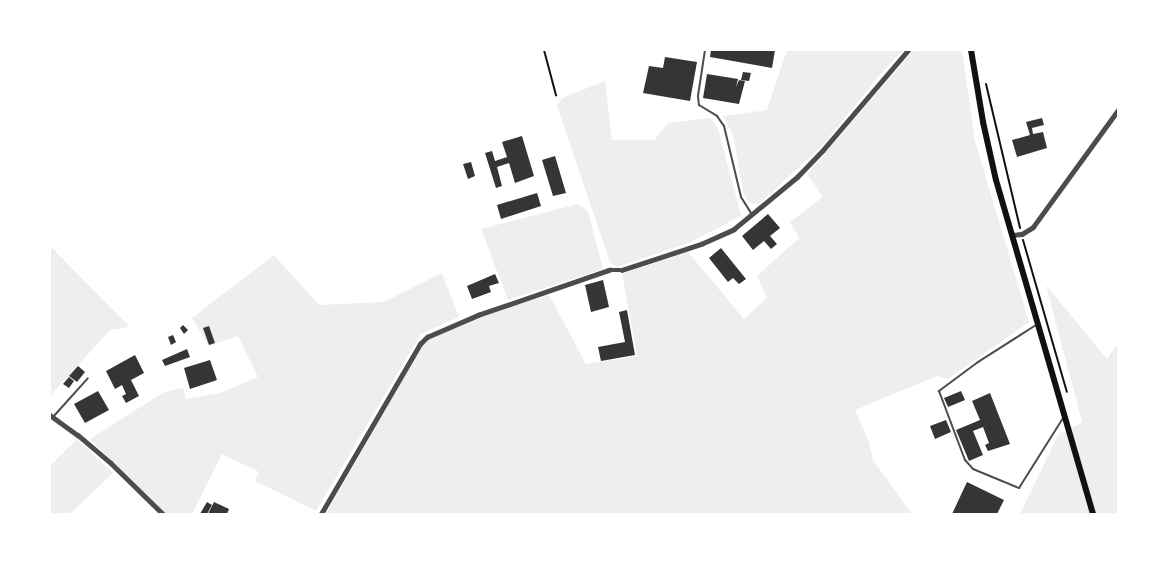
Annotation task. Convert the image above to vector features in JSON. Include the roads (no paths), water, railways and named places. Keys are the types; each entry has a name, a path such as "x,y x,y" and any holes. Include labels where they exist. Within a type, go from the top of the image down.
{"main road":[{"path":"971,50 983,122 1012,236 1093,514"}],"street":[{"path":"321,514 420,344 427,337 478,315 609,270 622,270 701,244 734,229 797,177 823,150 908,50"},
{"path":"1012,236 1022,234 1033,227 1118,110"},
{"path":"52,416 111,463 162,514"}],"lane":[{"path":"705,50 698,96 699,105 717,116 724,126 741,197 753,215"},
{"path":"1038,324 978,362 939,391 966,460 973,469 1019,488 1064,416"},
{"path":"52,416 88,378"}]}
